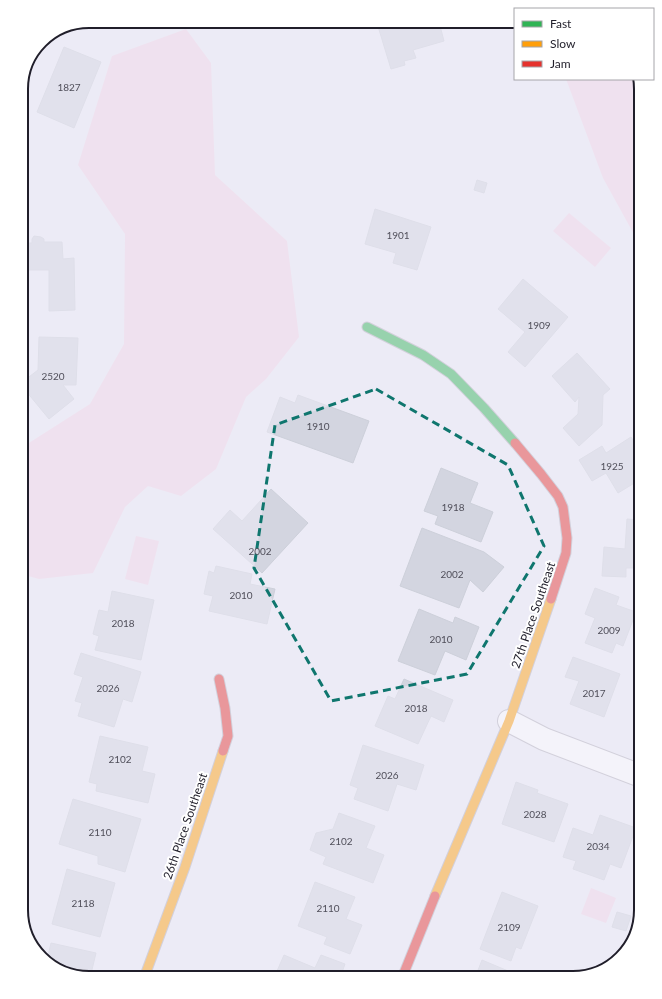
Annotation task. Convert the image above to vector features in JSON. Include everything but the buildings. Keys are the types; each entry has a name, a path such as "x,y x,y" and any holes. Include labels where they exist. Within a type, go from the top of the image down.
{"street":[{"name":"27th Place Southeast","path":"367,327 423,355 450,374 484,408 558,496 563,507 567,538 566,553 558,580 510,721 428,912 405,971"},
{"name":"26th Place Southeast","path":"147,971 185,867 228,736 224,694 219,679"},
{"path":"510,721 544,738 634,773"}],"highlighted area":[{"path":"376,389 508,465 544,546 467,674 331,701 254,568 275,425"}],"shaded area":[{"path":"186,29 211,63 215,175 287,241 299,337 266,379 246,397 216,469 181,496 148,486 125,507 93,573 39,579 28,576 28,444 90,404 124,344 125,234 78,165 112,56"},
{"path":"566,80 633,80 634,234 603,178"},
{"path":"569,213 611,248 595,267 553,231"},
{"path":"136,536 159,541 148,585 125,579"},
{"path":"591,888 616,898 606,923 581,914"}],"traffic: fast":[{"path":"367,327 423,355 451,374 515,443"}],"traffic: slow":[{"path":"435,896 509,721 551,599"},
{"path":"147,971 185,867 223,751"}],"traffic: jam":[{"path":"515,443 558,496 563,507 567,538 566,553 551,599"},
{"path":"219,679 225,708 228,736 223,751"},
{"path":"405,971 435,896"}]}
